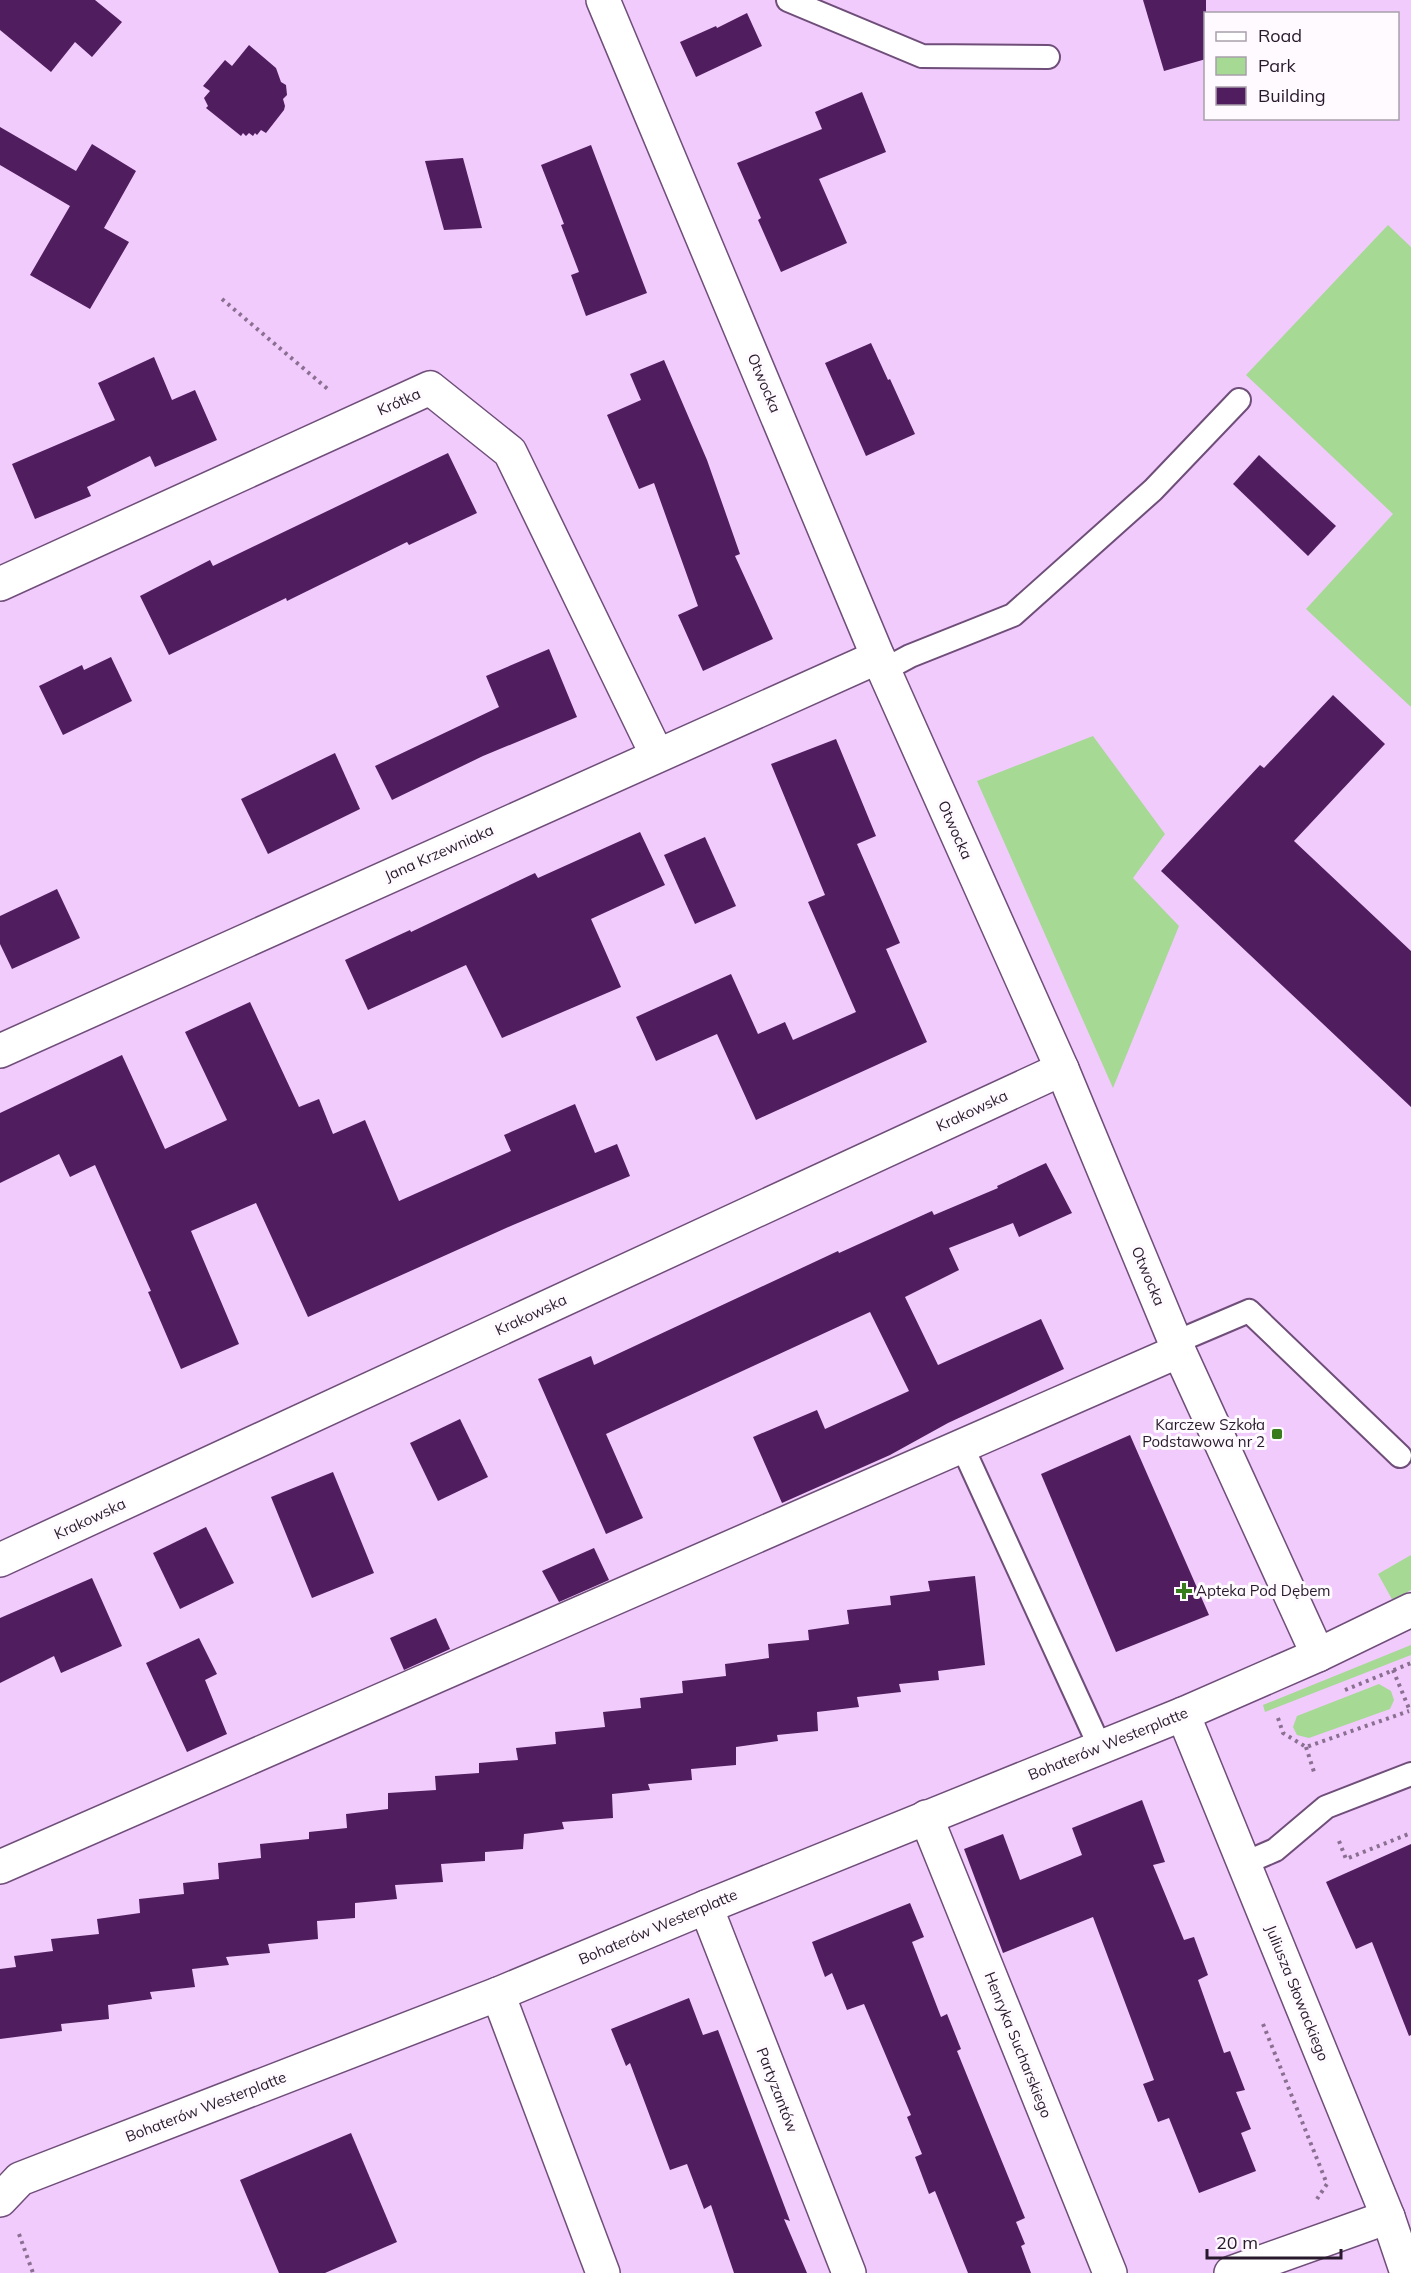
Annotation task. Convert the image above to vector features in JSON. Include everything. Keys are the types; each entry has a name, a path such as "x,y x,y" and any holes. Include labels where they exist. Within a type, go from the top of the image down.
{"street":[{"name":"Otwocka","path":"603,0 881,663 1062,1069 1178,1346 1318,1655"},
{"name":"Krótka","path":"0,584 430,388 510,452 657,755"},
{"name":"Jana Krzewniaka","path":"0,1052 657,755 881,663"},
{"name":"Krakowska","path":"0,1560 1062,1069"},
{"path":"0,1867 962,1446 1178,1346"},
{"name":"Bohaterów Westerplatte","path":"0,2200 20,2179 498,1994 926,1817 1184,1714 1318,1655 1411,1610"},
{"name":"Juliusza Słowackiego","path":"1184,1714 1388,2217 1407,2273"},
{"name":"Henryka Sucharskiego","path":"926,1817 1110,2273"},
{"name":"Partyzantów","path":"706,1907 849,2273"},
{"path":"498,1994 603,2273"},
{"path":"1231,2273 1388,2217"}],"lane":[{"path":"788,0 922,56 1048,57"},
{"path":"881,663 910,656 1013,615 1153,490 1239,399"},
{"path":"1178,1346 1249,1311 1400,1456"},
{"path":"962,1446 1100,1747"},
{"path":"1245,1863 1275,1850 1326,1807 1411,1774"}],"path":[{"path":"222,299 362,419"},
{"path":"1278,1718 1283,1733 1306,1747 1410,1711 1393,1670"}],"green space":[{"path":"1388,225 1411,247 1411,707 1306,609 1393,514 1246,375"},
{"path":"1093,736 1165,834 1133,878 1179,926 1113,1088 977,781"},
{"path":"1411,1555 1411,1590 1393,1601 1378,1574"},
{"path":"1411,1645 1411,1655 1265,1712 1263,1705"},
{"path":"1379,1684 1391,1691 1394,1700 1390,1709 1309,1738 1297,1735 1293,1727 1297,1716"}],"building":[{"path":"0,0 95,0 122,22 92,57 75,42 51,72 0,30"},
{"path":"1143,0 1206,0 1204,60 1164,71"},
{"path":"747,13 762,46 696,77 680,42 716,26 717,28"},
{"path":"249,45 276,68 281,82 286,85 287,95 283,99 284,110 266,133 261,130 257,135 255,133 253,136 249,133 246,136 243,133 241,136 206,108 208,106 204,98 210,91 203,86 225,60 232,66"},
{"path":"862,92 886,152 819,179 847,243 781,272 758,220 761,218 737,163 822,129 815,112"},
{"path":"0,127 76,171 92,144 136,171 104,228 129,242 90,309 30,275 70,206 0,165"},
{"path":"591,145 647,293 586,316 571,275 579,272 561,225 564,224 541,165"},
{"path":"463,158 482,228 444,230 425,161"},
{"path":"871,343 915,434 866,456 825,363"},
{"path":"154,357 172,400 195,390 217,440 155,467 150,456 87,487 91,496 35,519 12,464 115,420 98,383"},
{"path":"664,360 707,460 740,554 735,556 773,639 703,671 678,615 698,606 654,483 639,489 607,415 641,400 630,374"},
{"path":"448,453 477,513 409,545 407,542 287,601 286,598 169,655 140,596 210,560 213,566"},
{"path":"1259,455 1336,526 1308,556 1233,484"},
{"path":"549,649 577,717 483,756 392,800 375,766 499,707 486,676"},
{"path":"111,657 132,701 63,735 39,686 82,665 84,670"},
{"path":"1333,695 1385,744 1294,841 1411,951 1411,1107 1161,871 1260,765 1264,768"},
{"path":"836,739 876,836 857,844 900,943 886,949 927,1042 756,1120 717,1034 656,1061 636,1017 731,974 758,1034 785,1022 793,1040 856,1012 808,902 825,895 771,764"},
{"path":"335,753 360,809 268,854 241,799"},
{"path":"640,832 665,885 591,919 621,987 502,1038 466,965 368,1010 345,960 410,930 411,932 535,873 538,878"},
{"path":"705,837 736,906 695,924 664,855"},
{"path":"57,889 80,938 12,969 0,944 0,916"},
{"path":"250,1002 299,1107 319,1099 333,1134 365,1120 399,1201 511,1151 504,1135 575,1104 595,1153 617,1144 630,1176 513,1225 308,1317 256,1203 191,1231 239,1344 181,1369 148,1292 151,1291 95,1165 70,1177 59,1154 0,1183 0,1113 122,1055 165,1149 227,1120 185,1032"},
{"path":"1046,1163 1072,1213 1019,1237 1013,1223 949,1248 959,1270 905,1297 938,1365 1041,1319 1064,1369 948,1423 890,1455 782,1503 753,1437 817,1410 825,1429 909,1391 870,1312 606,1434 643,1518 606,1534 538,1379 591,1356 594,1365 838,1251 839,1253 932,1211 934,1215 998,1188 997,1186"},
{"path":"460,1419 488,1477 438,1501 410,1443"},
{"path":"1130,1435 1209,1615 1116,1652 1041,1474"},
{"path":"333,1472 374,1573 312,1598 271,1497"},
{"path":"206,1527 234,1583 180,1609 153,1553"},
{"path":"594,1548 609,1580 559,1602 542,1571"},
{"path":"975,1576 985,1665 938,1671 939,1680 899,1684 901,1692 857,1697 859,1707 817,1712 818,1731 777,1735 778,1741 736,1747 736,1765 691,1769 692,1780 648,1784 650,1790 612,1794 613,1818 562,1822 564,1829 524,1834 523,1849 485,1852 485,1861 441,1864 443,1882 395,1885 397,1899 355,1903 355,1918 317,1921 318,1939 268,1944 270,1953 226,1957 229,1965 192,1969 195,1987 150,1992 152,1999 108,2005 109,2019 61,2024 62,2031 0,2039 0,1969 16,1967 14,1956 53,1951 51,1939 99,1934 97,1919 140,1913 139,1899 184,1894 183,1883 219,1879 218,1863 261,1858 260,1844 309,1839 309,1832 347,1828 346,1814 388,1809 388,1793 436,1790 435,1776 479,1773 479,1763 518,1760 516,1748 556,1744 555,1732 605,1727 603,1712 641,1708 640,1698 683,1693 682,1681 726,1676 725,1664 769,1658 768,1644 809,1640 808,1630 849,1624 847,1610 891,1605 890,1596 930,1591 928,1581"},
{"path":"92,1578 122,1646 61,1673 54,1656 0,1683 0,1618"},
{"path":"436,1618 450,1649 404,1670 390,1638"},
{"path":"199,1638 217,1674 205,1680 227,1734 187,1752 146,1663"},
{"path":"1142,1800 1165,1862 1153,1865 1184,1940 1194,1937 1208,1975 1198,1980 1224,2053 1230,2051 1245,2090 1236,2092 1251,2129 1241,2133 1256,2171 1199,2193 1169,2118 1158,2122 1143,2084 1154,2080 1093,1917 1003,1953 964,1849 1003,1834 1020,1880 1082,1855 1072,1828"},
{"path":"1411,1844 1411,2035 1409,2036 1372,1942 1356,1949 1326,1882"},
{"path":"910,1903 924,1937 912,1942 941,2017 947,2014 961,2049 957,2051 1025,2218 1016,2222 1025,2244 1021,2246 1031,2273 968,2273 935,2191 929,2194 915,2157 922,2154 907,2117 911,2115 864,2004 847,2010 832,1973 825,1977 812,1942"},
{"path":"689,1998 703,2035 718,2030 790,2221 784,2219 807,2273 734,2273 711,2205 704,2209 687,2164 670,2170 630,2063 626,2066 611,2029"},
{"path":"351,2133 397,2242 325,2273 279,2273 240,2180"}],"place":[{"name":"Karczew Szkoła Podstawowa nr 2","path":"1277,1434"},
{"name":"Apteka Pod Dębem","path":"1184,1591"}]}
